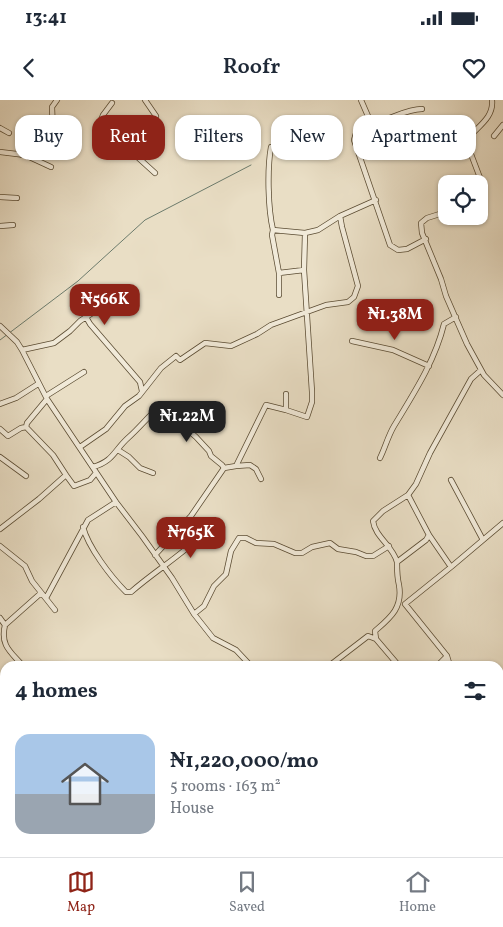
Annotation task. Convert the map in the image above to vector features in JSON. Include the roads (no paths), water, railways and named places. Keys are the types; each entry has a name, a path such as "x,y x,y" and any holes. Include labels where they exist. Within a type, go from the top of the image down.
{"street":[{"path":"53,115 52,107 57,100"},
{"path":"145,100 155,115"},
{"path":"360,100 368,115"},
{"path":"476,131 490,115 493,107 492,100"},
{"path":"112,101 103,115 101,125 155,173"},
{"path":"398,115 406,111 422,109"},
{"path":"494,136 503,125"},
{"path":"0,128 9,133"},
{"path":"271,147 268,173 270,220 279,273 279,295"},
{"path":"0,152 15,154"},
{"path":"39,160 51,167"},
{"path":"361,160 390,244 398,250 407,249 426,239"},
{"path":"473,160 479,175"},
{"path":"0,197 17,198"},
{"path":"273,230 306,233 318,230 340,216 376,200"},
{"path":"438,215 427,218 420,223 422,233 467,344 481,370 503,395"},
{"path":"80,448 106,429 125,406 138,396 161,368 176,356 180,360 205,343 230,346 271,325 326,305 348,302 354,297 358,286 340,216"},
{"path":"0,226 13,225"},
{"path":"236,466 266,405 307,417 312,402 304,270 306,233"},
{"path":"279,273 304,270"},
{"path":"22,350 54,343 86,316 126,291"},
{"path":"86,316 90,324 140,382 142,391"},
{"path":"380,458 394,426 429,366 437,349 444,324 456,318"},
{"path":"0,326 17,342 46,397 116,502 163,565 194,614 213,638 236,650 246,661"},
{"path":"352,341 394,350 429,366"},
{"path":"393,616 400,601 396,576 397,562 395,553 374,529 373,521 383,511 408,495 416,484 430,453 471,379 481,370"},
{"path":"26,427 46,397 84,372"},
{"path":"0,404 16,398 38,384"},
{"path":"286,394 286,410"},
{"path":"93,467 105,463 127,438 161,407 196,437 209,451 211,456 224,468"},
{"path":"0,429 8,436 26,427"},
{"path":"26,427 53,455 74,486 90,480 96,473"},
{"path":"118,450 130,457 140,468 153,474"},
{"path":"0,457 26,476"},
{"path":"155,555 191,516 224,468 250,465 256,469 261,479"},
{"path":"0,529 66,475"},
{"path":"451,480 483,540"},
{"path":"408,495 429,534 451,567"},
{"path":"46,598 88,520 116,502"},
{"path":"376,639 375,631 503,523"},
{"path":"83,527 90,544 107,570 126,592 131,592 163,565 182,554 204,533"},
{"path":"397,562 426,540 429,534"},
{"path":"194,614 204,606 214,586 226,574 231,551 239,538 246,538 256,543 274,544 295,553 302,553 312,547 330,543 338,549 373,556 389,546"},
{"path":"0,546 25,566 32,581 55,610"},
{"path":"18,661 3,644 3,630 5,624 41,593"},
{"path":"406,604 448,661"},
{"path":"0,618 5,624"},
{"path":"336,661 368,636 376,639 395,661"},
{"path":"442,661 446,656"}],"waterway":[{"path":"0,340 78,281 145,220 251,165"}]}
